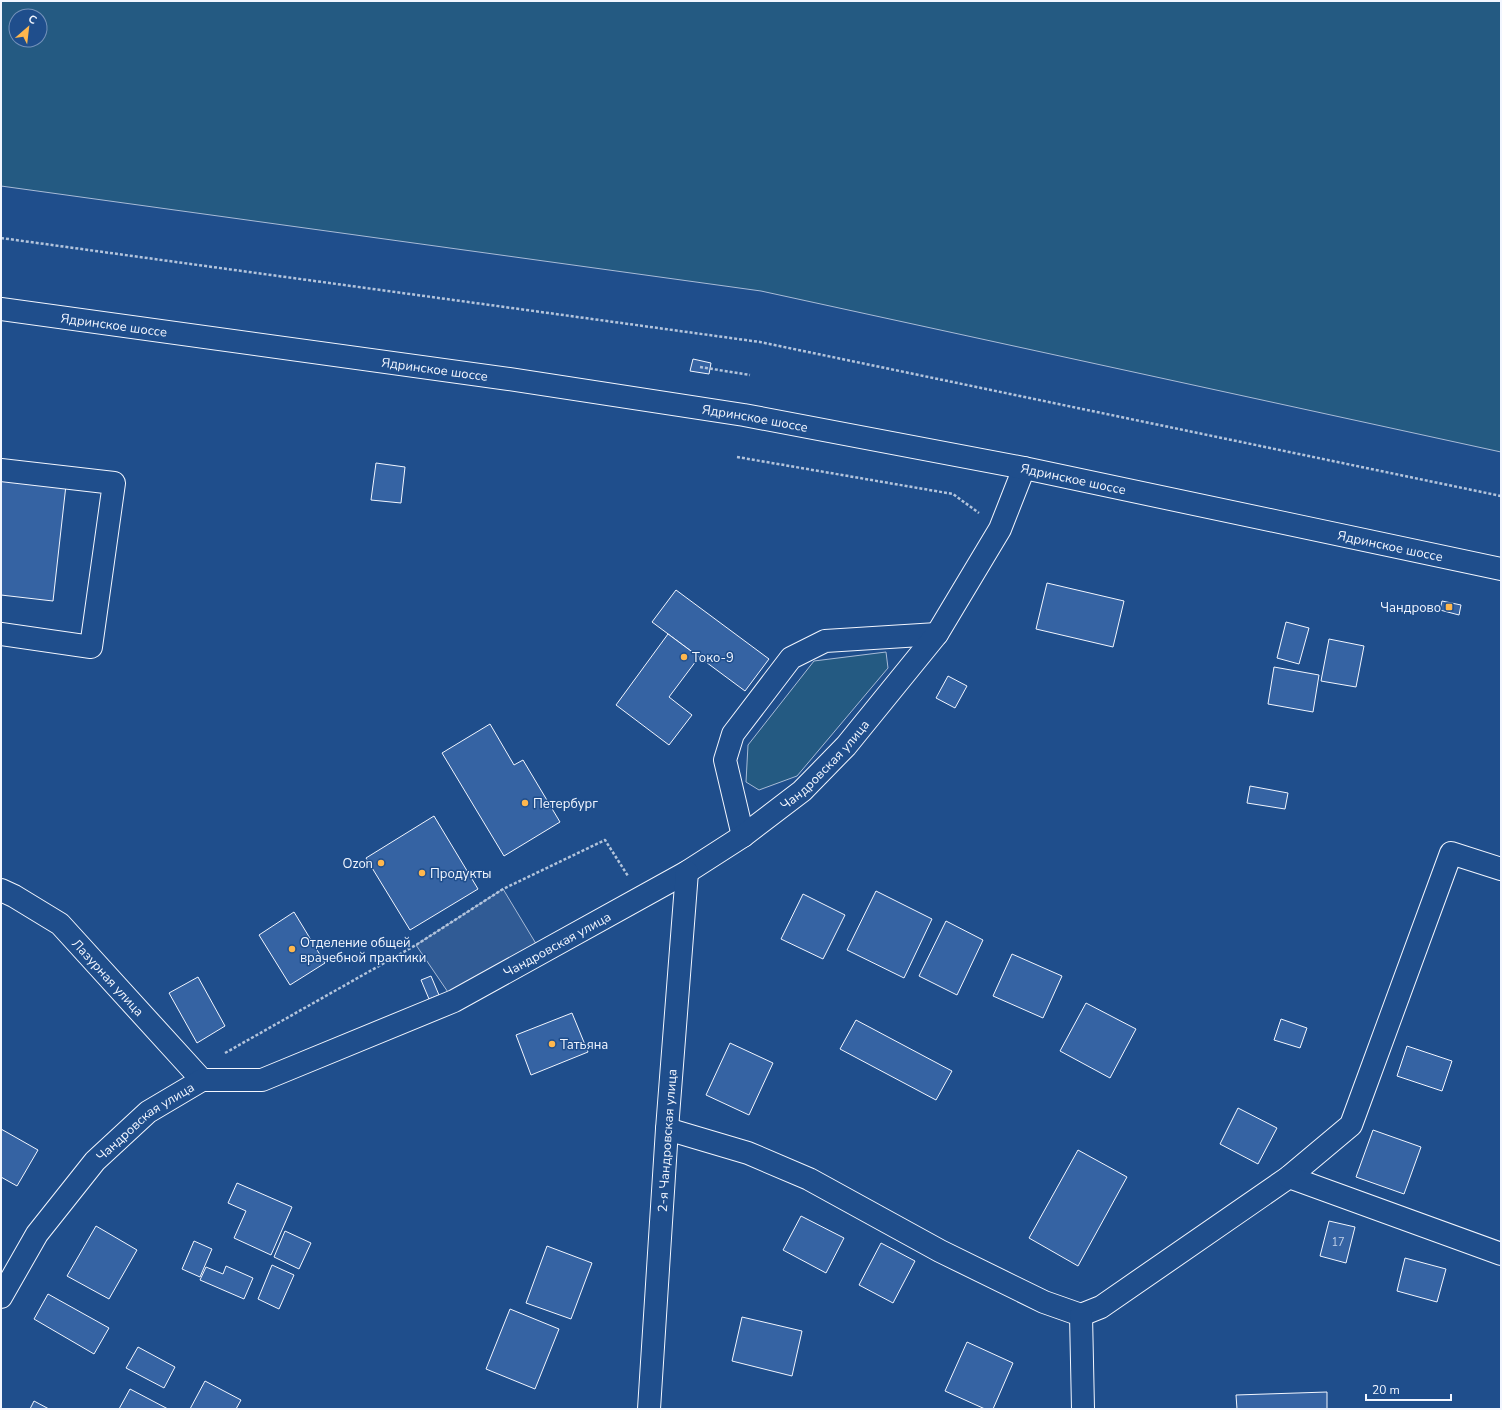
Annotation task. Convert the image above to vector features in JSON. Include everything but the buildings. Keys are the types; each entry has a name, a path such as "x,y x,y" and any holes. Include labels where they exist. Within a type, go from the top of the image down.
{"street":[{"name":"Ядринское шоссе","path":"1,309 509,379 751,417 1024,468 1501,569"},
{"name":"Чандровская улица","path":"1,1296 37,1234 94,1162 148,1112 202,1080 262,1080 454,1001 687,872 743,836 802,791 846,746 937,634 1000,529 1024,468"},
{"path":"1,470 114,483 91,647 1,634"},
{"path":"743,836 725,760 733,734 791,658 825,641 937,634"},
{"path":"667,1129 748,1153 809,1179 940,1251 1044,1302 1081,1315 1101,1307 1289,1177 1351,1125 1452,853 1501,869"},
{"name":"2-я Чандровская улица","path":"649,1409 667,1129 687,872"},
{"name":"Лазурная улица","path":"1,890 14,896 60,924 202,1080"},
{"path":"1289,1177 1501,1254"},
{"path":"1081,1315 1082,1409"}],"path":[{"path":"1,238 760,342 1501,496"},
{"path":"700,367 750,375"},
{"path":"736,458 953,494 1000,529"},
{"path":"202,1080 221,1055 416,945 503,889 605,840 642,897"}],"shaded area":[{"path":"1,1 1501,1 1501,452 761,291 1,186"},
{"path":"886,652 888,668 797,776 759,790 746,782 748,745 814,661"},
{"path":"503,889 541,952 454,1001 416,945"}],"place":[{"name":"Чандрово","path":"1449,607"},
{"name":"Токо-9","path":"684,657"},
{"name":"Петербург","path":"525,803"},
{"name":"Ozon","path":"381,863"},
{"name":"Продукты","path":"422,873"},
{"name":"Отделение общей врачебной практики","path":"292,949"},
{"name":"Татьяна","path":"552,1044"}]}
